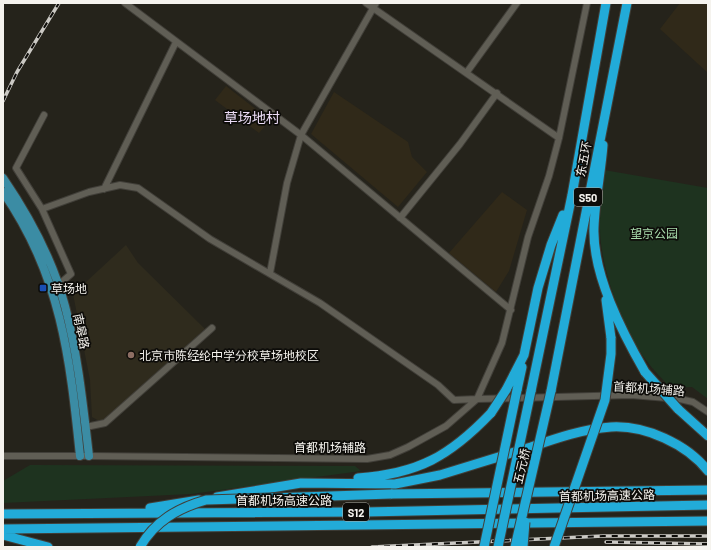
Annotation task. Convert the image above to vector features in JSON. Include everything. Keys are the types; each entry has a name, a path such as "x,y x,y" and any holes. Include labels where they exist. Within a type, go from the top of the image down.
{"highway":[{"name":"东五环","path":"531,391 572,195 606,3"},
{"name":"东五环","path":"551,391 606,101 627,3"},
{"path":"606,101 601,175 594,227 597,258 604,284 622,330 645,372 678,409 708,436"},
{"path":"484,547 538,288 551,245 572,195"},
{"path":"554,547 605,400 612,354 604,284"},
{"path":"125,512 301,482 397,474 419,467 450,450 475,431 492,413 524,355"},
{"name":"五元桥","path":"498,547 531,391"},
{"name":"五元桥","path":"515,547 551,391"},
{"path":"301,482 395,484 420,480 586,430 612,427 635,430 661,437 683,449 706,468"},
{"path":"523,547 529,486"},
{"path":"140,547 151,530 168,516 192,504 206,500 391,494 708,490"},
{"name":"首都机场高速公路","path":"3,514 125,512 365,512 708,505"},
{"name":"S12","path":"3,529 708,521"},
{"path":"3,535 48,547"}],"main road":[{"name":"南皋路","path":"3,178 38,239 58,284 65,306 79,372 89,456"},
{"name":"南皋路","path":"3,192 35,249 53,294 63,328 71,370 80,456"}],"street":[{"path":"125,3 301,135 511,310"},
{"path":"366,3 374,5 559,138"},
{"path":"467,72 516,3"},
{"path":"42,209 89,192 120,185 138,188 210,239 320,303 438,385 454,400 477,399 502,343 528,237 559,138 588,3"},
{"path":"270,273 287,183 301,135 374,5"},
{"path":"104,189 176,42"},
{"path":"400,218 455,150 497,93"},
{"path":"44,115 16,168 42,209 71,274 58,284 53,294"},
{"path":"86,426 105,423 212,328"},
{"name":"首都机场辅路","path":"3,456 366,459 390,455 408,447 446,426 477,399 631,395 680,399 693,402 708,412"}],"shaded area":[{"path":"680,3 708,3 708,73 660,29"},
{"path":"226,86 270,120 259,133 215,100"},
{"path":"334,92 408,142 412,157 427,172 398,207 311,134"},
{"path":"502,192 527,210 509,271 496,292 449,253"},
{"name":"北京市陈经纶中学分校草场地校区","path":"126,245 138,263 205,329 101,422 92,417 90,380 73,294"}],"green space":[{"name":"望京公园","path":"604,170 708,188 708,399 692,387 670,388 649,364 637,347 621,314 603,258 600,218"},
{"path":"30,465 355,466 361,471 191,494 3,503 3,481"}],"railway":[{"path":"3,101 17,72 59,3"},
{"path":"372,547 603,536 708,536"},
{"path":"606,542 708,544"}],"place":[{"name":"草场地","path":"43,288"},
{"name":"北京市陈经纶中学分校草场地校区","path":"131,355"}],"district":[{"name":"草场地村","path":"252,117"}]}
